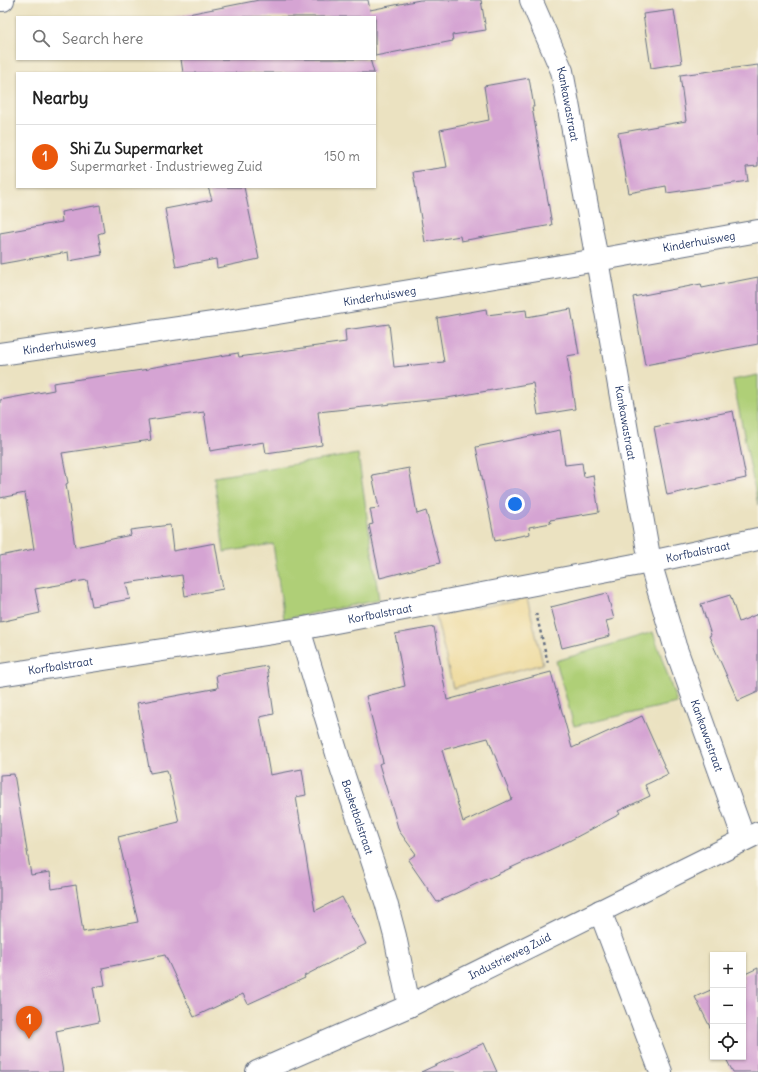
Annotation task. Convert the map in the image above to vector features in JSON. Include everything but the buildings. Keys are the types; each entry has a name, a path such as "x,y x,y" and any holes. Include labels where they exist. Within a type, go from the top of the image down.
{"street":[{"name":"Kankawastraat","path":"531,0 562,71 650,562 675,646 751,836"},
{"name":"Kinderhuisweg","path":"0,354 241,319 597,260 758,231"},
{"name":"Korfbalstraat","path":"0,675 299,629 650,562 758,539"},
{"name":"Basketbalstraat","path":"299,629 342,770 386,902 395,936 409,1006"},
{"name":"Industrieweg Zuid","path":"257,1072 409,1006 751,836"},
{"path":"600,911 661,1072"}],"path":[{"path":"530,585 548,663"}],"green space":[{"path":"758,375 758,505 733,380"},
{"path":"358,454 379,600 284,619 273,544 224,552 214,477"},
{"path":"653,632 677,703 574,726 556,661"}],"sand":[{"path":"527,598 543,664 453,688 436,616"}],"place":[{"name":"Shi Zu Supermarket","path":"29,1039"}]}
